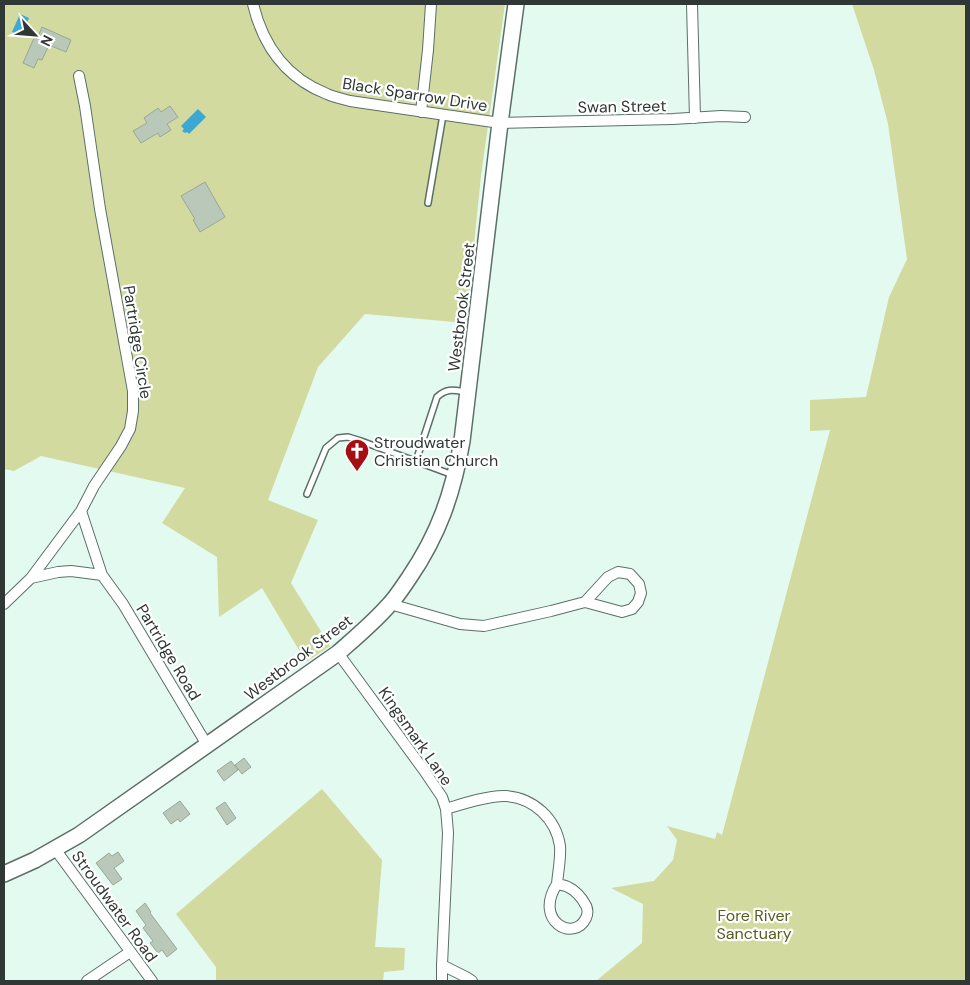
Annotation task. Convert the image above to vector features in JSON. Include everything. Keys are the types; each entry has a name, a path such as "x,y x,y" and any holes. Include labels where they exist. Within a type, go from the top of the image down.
{"main road":[{"name":"Westbrook Street","path":"4,874 79,835 338,653 390,604 428,548 448,502 456,476 462,441 516,4"}],"street":[{"name":"Black Sparrow Drive","path":"253,4 264,39 275,55 304,82 327,94 350,101 500,123"},
{"path":"421,112 431,4"},
{"path":"692,4 695,118"},
{"name":"Partridge Circle","path":"4,604 31,578 81,511 94,486 130,429 133,411 133,392 103,228 80,76"},
{"name":"Swan Street","path":"500,123 721,116 745,117"},
{"name":"Partridge Road","path":"81,511 102,575 123,604 207,745"},
{"path":"31,578 71,571 102,575"},
{"path":"390,604 460,624 484,626 585,602 608,577 618,572 630,574 639,584 641,593 638,602 632,609 622,612 585,602"},
{"name":"Kingsmark Lane","path":"338,653 423,769 442,797 446,809 448,833 442,981"},
{"path":"446,809 488,798 505,796 521,799 544,812 556,832 560,848 557,884 552,891 549,910 553,921 564,928 576,928 584,923 588,915 586,905 579,895 569,887 557,884"},
{"name":"Stroudwater Road","path":"55,849 152,981"},
{"path":"87,981 130,952"},
{"path":"442,965 472,981"}],"lane":[{"path":"428,203 443,115"},
{"path":"416,461 437,397 442,392 450,390 469,392"},
{"path":"307,494 326,448 338,438 348,437 361,441 456,476"}],"green space":[{"path":"4,4 505,4 481,176 466,323 365,314 318,367 268,500 318,520 291,583 330,646 306,662 262,588 219,617 217,557 162,523 185,488 41,456 14,471 4,469"},
{"name":"Fore River Sanctuary","path":"852,4 966,4 966,981 596,981 642,943 643,904 611,888 654,881 673,860 677,840 667,826 715,839 717,832 722,835 830,430 810,431 810,400 866,397 889,297 907,259 888,124 874,70"},
{"path":"322,789 382,860 375,947 405,948 404,970 384,972 383,981 216,981 216,967 176,914"}],"water":[{"path":"20,14 29,18 21,36 12,32"},
{"path":"198,109 206,117 189,134 185,133 182,131 184,129 181,126"}],"building":[{"path":"42,27 71,40 66,52 49,45 42,60 38,59 34,68 23,63 34,38 37,39"},
{"path":"170,106 178,117 167,124 171,130 160,137 158,133 141,143 133,131 147,123 144,118 158,108 161,112"},
{"path":"205,182 225,217 200,232 193,220 195,219 181,196"},
{"path":"244,758 251,767 242,774 235,765"},
{"path":"231,761 238,770 224,781 217,771"},
{"path":"180,801 190,814 180,822 178,819 171,824 163,813"},
{"path":"225,802 236,818 227,825 216,808"},
{"path":"118,852 124,861 114,868 122,879 113,885 96,863 109,853 112,856"},
{"path":"145,903 150,913 177,949 167,957 162,950 158,953 150,943 153,941 143,928 146,925 136,911"}],"place":[{"name":"Stroudwater Christian Church","path":"357,472"}]}
